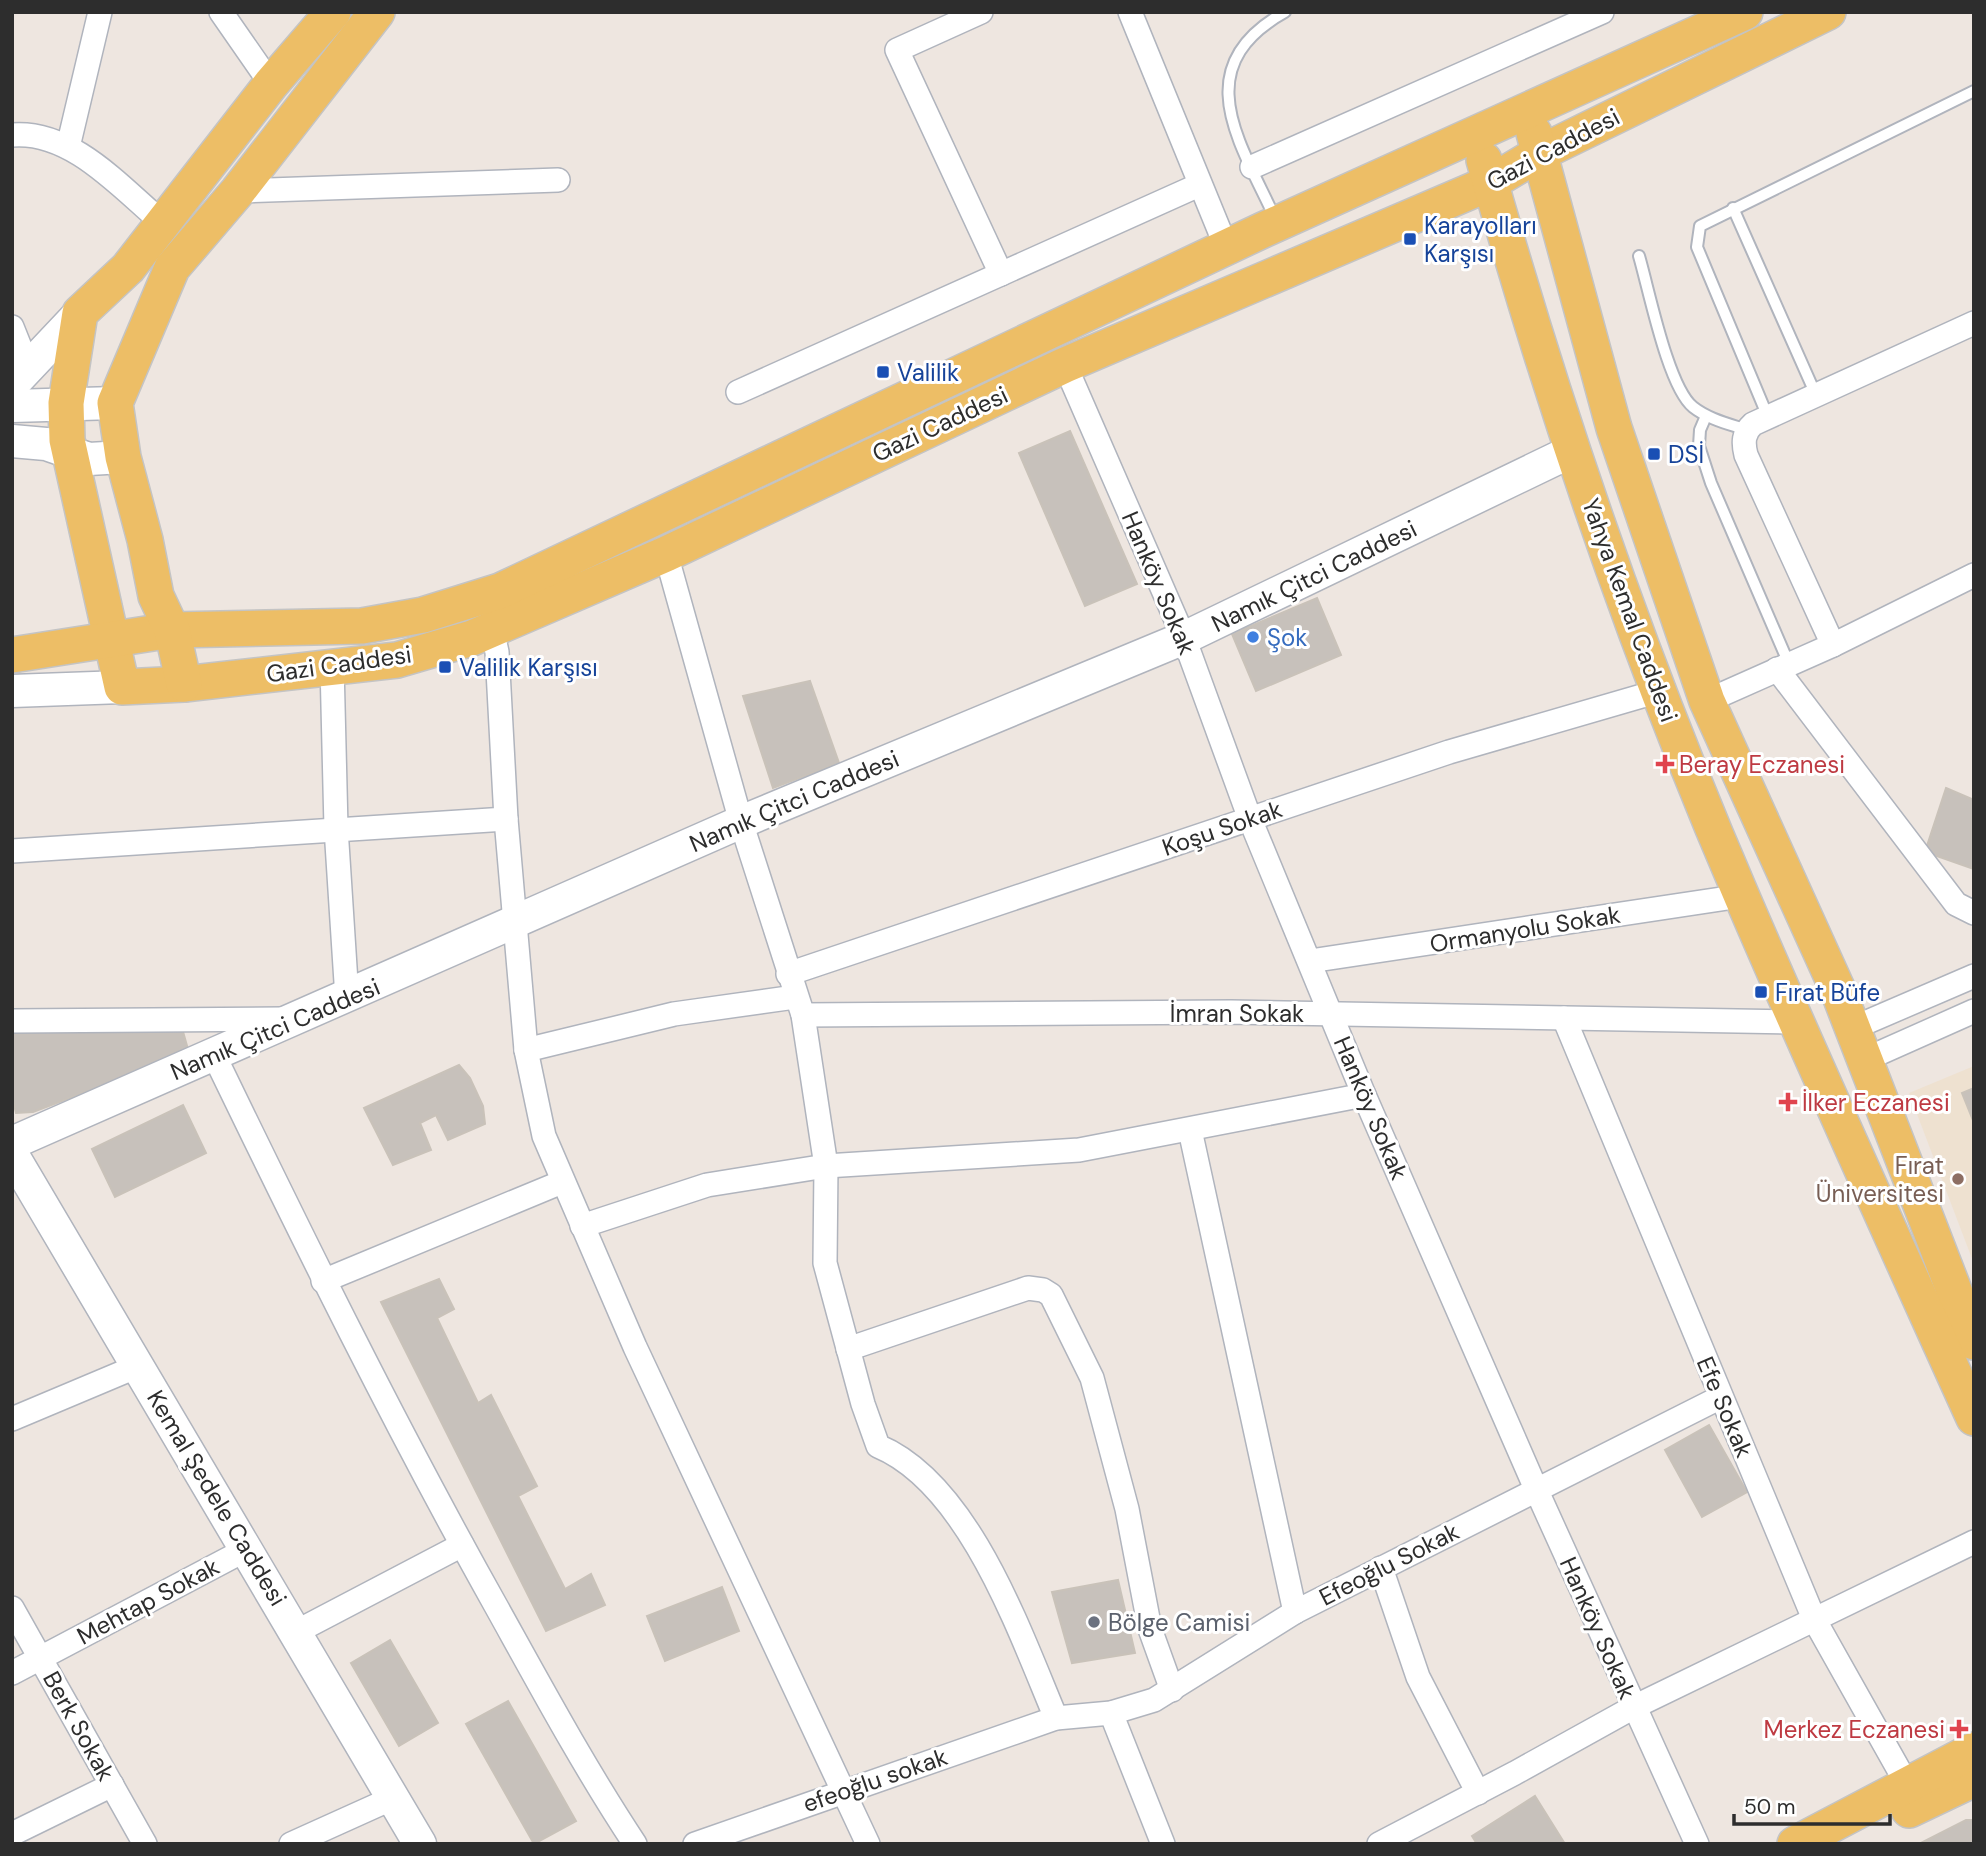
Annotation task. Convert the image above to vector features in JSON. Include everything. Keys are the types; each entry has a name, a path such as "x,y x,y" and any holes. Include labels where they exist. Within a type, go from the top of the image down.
{"main road":[{"path":"122,687 70,454 66,403 80,313 128,268 271,84 333,12"},
{"path":"184,684 172,630 156,596 145,540 123,457 115,404 172,268 238,191 377,12"},
{"name":"Gazi Caddesi","path":"12,655 172,630 362,626 423,615 500,591 1278,224 1745,12"},
{"name":"Gazi Caddesi","path":"122,687 184,684 332,665 397,660 492,629 666,554 1065,365 1490,183 1540,153 1828,12"},
{"name":"Yahya Kemal Caddesi","path":"1528,112 1614,428 1707,701 1837,988 1974,1342"},
{"name":"Yahya Kemal Caddesi","path":"1476,133 1572,452 1659,691 1741,896 1974,1419"},
{"path":"1795,1844 1974,1750"},
{"path":"1839,1844 1974,1779"}],"street":[{"path":"68,147 100,12"},
{"path":"221,12 271,84"},
{"path":"981,12 897,50 1001,274"},
{"path":"1130,12 1227,249"},
{"path":"1252,167 1602,12"},
{"path":"12,135 49,139 68,147 163,223"},
{"path":"238,191 558,180"},
{"path":"738,392 1199,185"},
{"path":"20,376 80,313"},
{"path":"1833,645 1746,455 1744,439 1747,430 1816,395 1974,323"},
{"path":"12,327 20,376"},
{"name":"Hanköy Sokak","path":"1065,365 1184,638 1250,819 1364,1095 1536,1489 1697,1844"},
{"path":"12,406 115,404"},
{"path":"12,441 46,443 89,459 123,457"},
{"name":"Namık Çitci Caddesi","path":"12,1143 741,822 1184,638 1572,452"},
{"path":"666,554 741,822 799,1006 826,1166 825,1263 878,1446 901,1455 934,1486 997,1576 1056,1718"},
{"path":"1707,701 1833,645 1974,575"},
{"path":"492,629 496,652 506,819 526,1050 544,1136 562,1182 718,1525 869,1844"},
{"path":"332,665 346,998"},
{"path":"1783,667 1956,904 1974,913"},
{"name":"Gazi Caddesi","path":"12,691 122,687"},
{"name":"Koşu Sokak","path":"788,974 1449,752 1659,691"},
{"path":"12,851 506,819"},
{"name":"Ormanyolu Sokak","path":"1310,961 1741,896"},
{"path":"1858,1044 1974,976"},
{"name":"İmran Sokak","path":"526,1050 674,1014 799,1006 1798,1022"},
{"path":"1858,1044 1974,1012"},
{"name":"Efe Sokak","path":"1564,1018 1814,1619 1908,1786"},
{"path":"12,1021 296,1019"},
{"path":"214,1055 323,1281 462,1545 594,1783 635,1844"},
{"path":"582,1226 707,1185 826,1166 1079,1150 1364,1095"},
{"path":"1190,1130 1295,1612"},
{"name":"Kemal Şedele Caddesi","path":"12,1154 420,1844"},
{"path":"323,1281 562,1182"},
{"path":"848,1349 1028,1289 1036,1288 1051,1295 1092,1378 1127,1509 1150,1629 1172,1690"},
{"path":"12,1419 138,1366"},
{"name":"Efeoğlu Sokak","path":"1056,1718 1111,1713 1154,1700 1295,1612 1721,1397"},
{"path":"1379,1844 1634,1707 1974,1542"},
{"path":"296,1632 462,1545"},
{"name":"Mehtap Sokak","path":"12,1673 247,1549"},
{"path":"1381,1568 1418,1676 1478,1793"},
{"name":"Berk Sokak","path":"12,1608 145,1844"},
{"path":"1111,1713 1163,1844"},
{"name":"efeoğlu sokak","path":"695,1844 1056,1718"},
{"path":"12,1834 112,1785"},
{"path":"290,1844 337,1835 393,1798"}],"lane":[{"path":"1278,224 1228,111 1228,83 1234,60 1249,39 1285,12"},
{"path":"1768,418 1697,247 1700,226 1974,91"},
{"path":"1733,208 1816,395"},
{"path":"1639,256 1678,390 1695,409 1706,416 1747,430"},
{"path":"1706,416 1700,430 1699,446 1783,667"}],"shaded area":[{"name":"Fırat Üniversitesi","path":"1974,1066 1974,1264 1909,1093"}],"building":[{"path":"1070,431 1137,584 1085,606 1019,453"},
{"path":"1317,598 1341,655 1256,691 1232,634"},
{"path":"810,681 839,763 773,788 743,696"},
{"path":"1946,788 1974,800 1974,869 1925,852"},
{"path":"182,1028 189,1053 33,1112 16,1113 12,1097 12,1033"},
{"path":"459,1065 470,1078 483,1106 485,1124 448,1140 436,1115 420,1123 431,1150 393,1165 364,1108"},
{"path":"1974,1088 1974,1123 1962,1093"},
{"path":"183,1105 206,1153 115,1197 92,1149"},
{"path":"439,1279 454,1309 437,1318 478,1403 491,1395 537,1486 518,1496 565,1589 591,1574 605,1605 546,1631 381,1302"},
{"path":"1709,1425 1747,1492 1702,1517 1665,1450"},
{"name":"Bölge Camisi","path":"1118,1580 1135,1653 1072,1663 1052,1592"},
{"path":"722,1587 739,1631 665,1661 647,1616"},
{"path":"390,1640 438,1723 399,1746 351,1663"},
{"path":"508,1701 576,1821 534,1844 466,1724"},
{"path":"1535,1796 1565,1844 1477,1844 1472,1836"},
{"path":"1966,1820 1974,1820 1974,1844 1919,1844"}],"place":[{"name":"Karayolları Karşısı","path":"1410,239"},
{"name":"Valilik","path":"883,372"},
{"name":"DSİ","path":"1654,454"},
{"name":"Şok","path":"1253,637"},
{"name":"Valilik Karşısı","path":"445,667"},
{"name":"Beray Eczanesi","path":"1665,764"},
{"name":"Fırat Büfe","path":"1761,992"},
{"name":"İlker Eczanesi","path":"1788,1102"},
{"name":"Fırat Üniversitesi","path":"1958,1179"},
{"name":"Bölge Camisi","path":"1094,1622"},
{"name":"Merkez Eczanesi","path":"1959,1729"}]}
